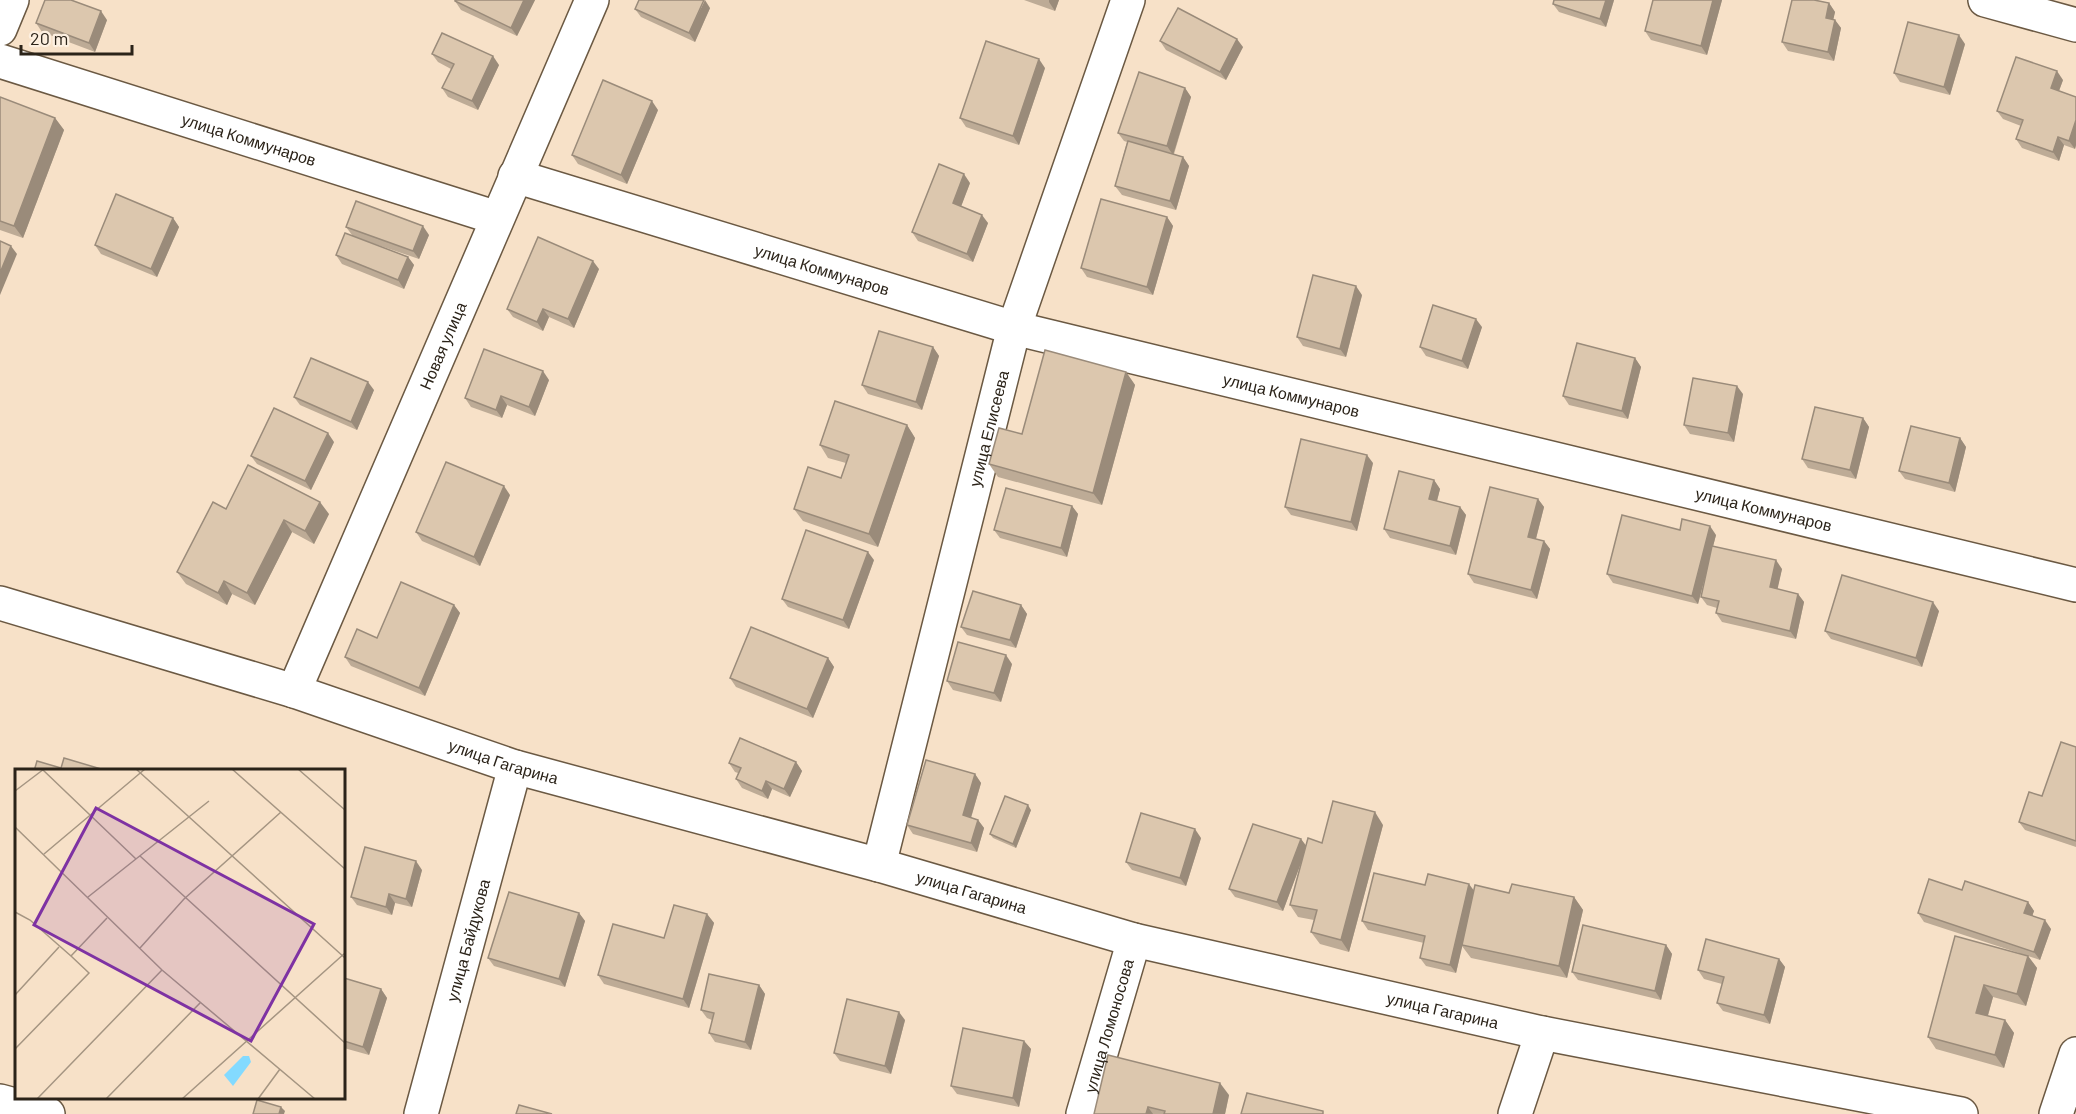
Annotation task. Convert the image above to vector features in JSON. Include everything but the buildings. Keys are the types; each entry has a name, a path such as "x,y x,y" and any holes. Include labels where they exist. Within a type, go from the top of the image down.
{"street":[{"path":"0,28 12,0"},
{"name":"Новая улица","path":"294,691 592,0"},
{"name":"улица Елисеева","path":"879,865 1014,328 1128,0"},
{"path":"1985,0 2076,25"},
{"name":"улица Коммунаров","path":"0,61 497,218"},
{"name":"улица Коммунаров","path":"515,176 1014,328 2076,585"},
{"name":"улица Гагарина","path":"0,603 294,691 515,767 879,865 1134,940 1542,1034 1961,1114"},
{"name":"улица Байдукова","path":"421,1114 515,767"},
{"name":"улица Ломоносова","path":"1083,1114 1134,940"},
{"path":"1515,1114 1542,1034"},
{"path":"2056,1114 2076,1054"},
{"path":"0,1101 48,1114"}]}
